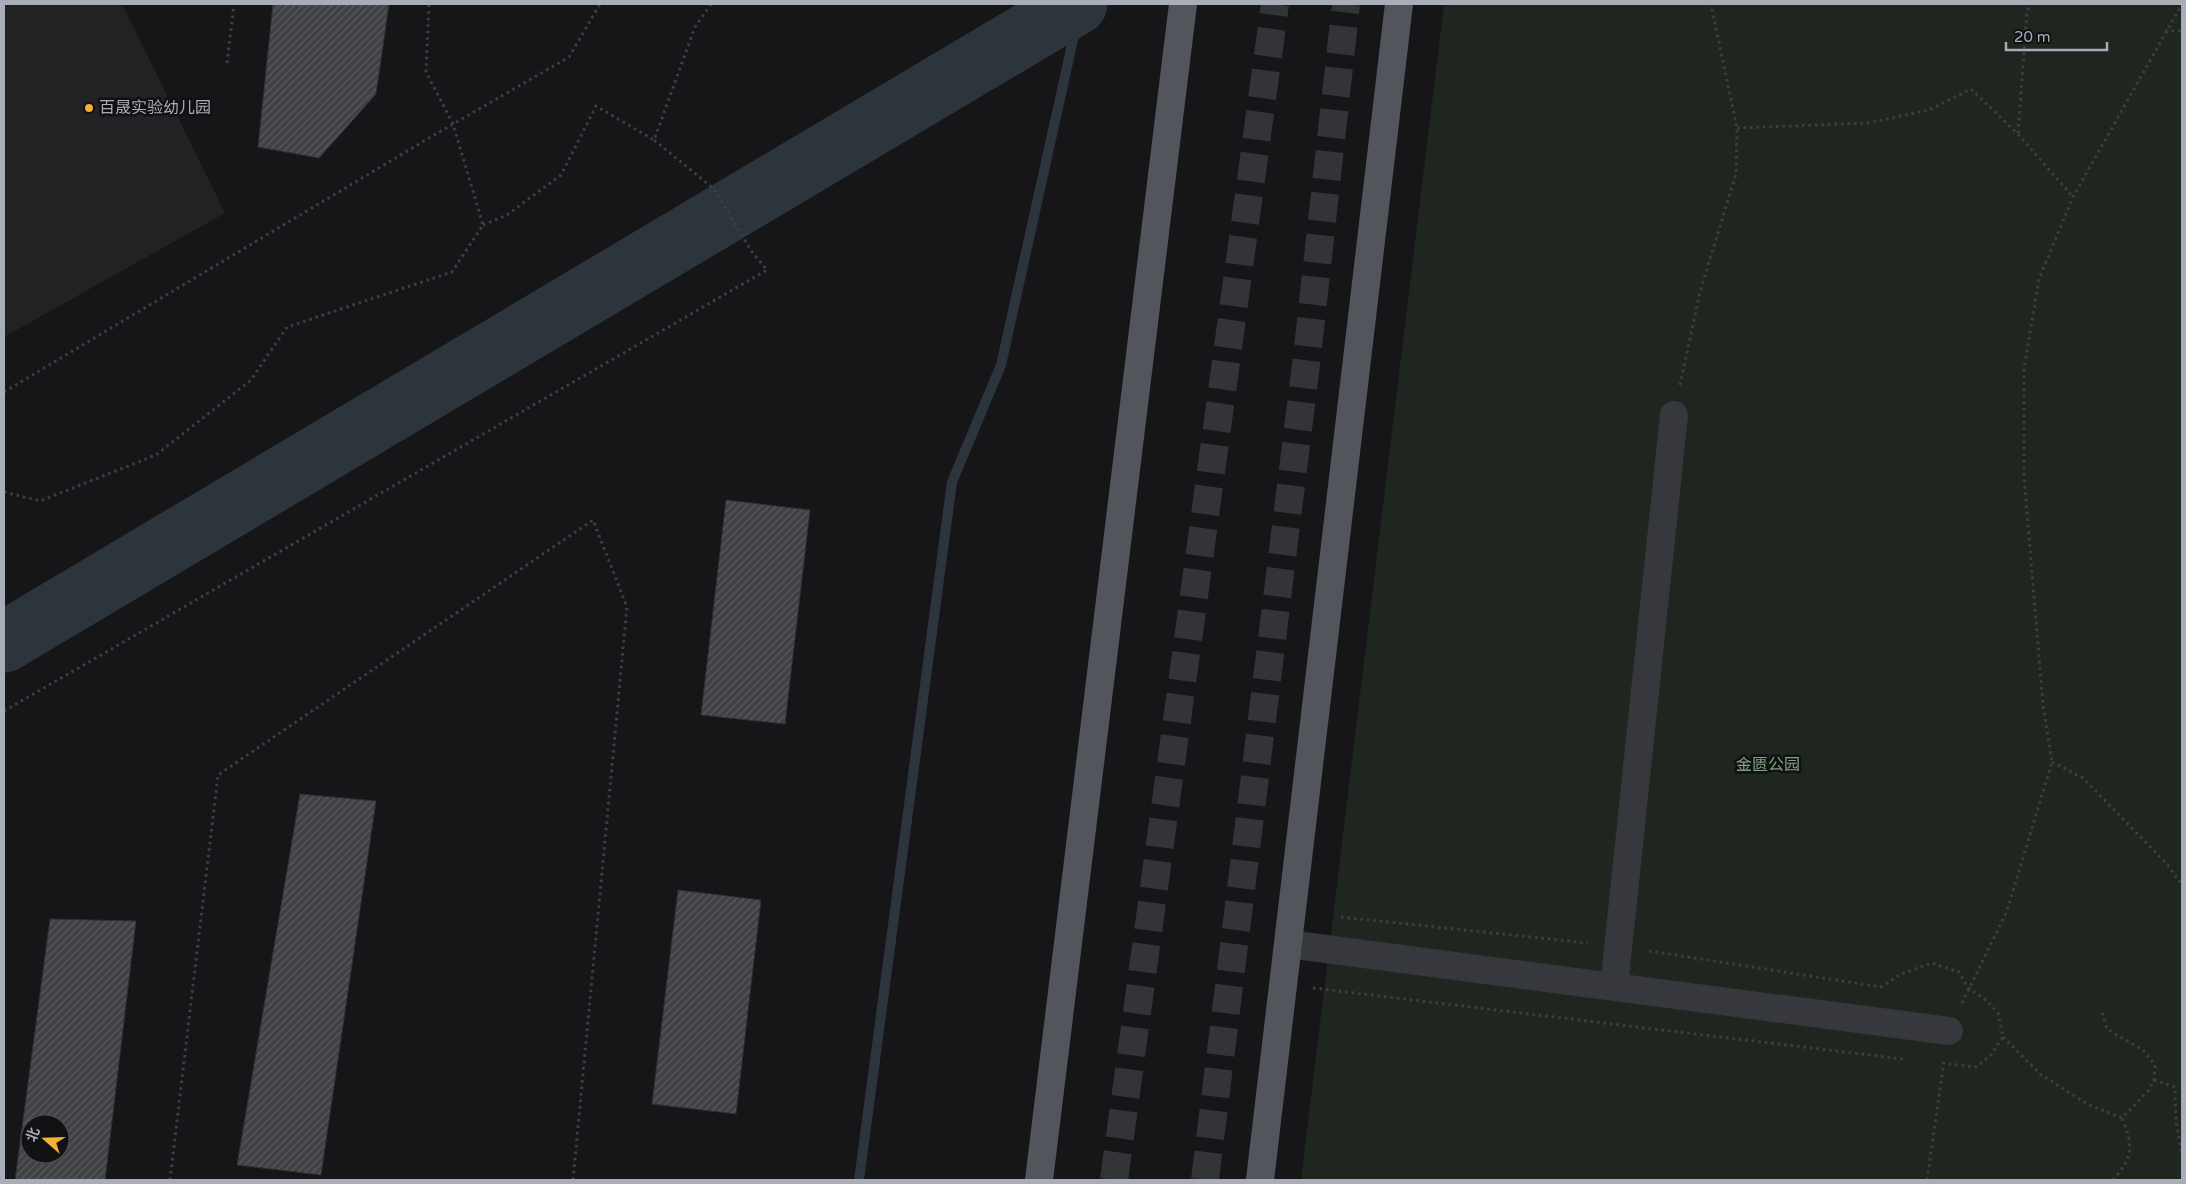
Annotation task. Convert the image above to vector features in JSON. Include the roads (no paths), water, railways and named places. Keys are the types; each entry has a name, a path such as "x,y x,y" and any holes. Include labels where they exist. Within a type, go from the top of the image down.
{"main road":[{"path":"1039,1180 1183,4"},
{"path":"1260,1180 1398,7"}],"lane":[{"path":"1614,987 1674,415"},
{"path":"1288,944 1949,1031"}],"waterway":[{"path":"4,642 1077,4"},
{"path":"859,1180 952,482 1001,365 1081,4"}],"tunnel":[{"path":"1114,1180 1275,4"},
{"path":"1205,1180 1307,356 1346,4"}],"place":[{"name":"百晟实验幼儿园","path":"89,108"}],"park label":[{"name":"金匮公园","path":"1768,765"}]}
